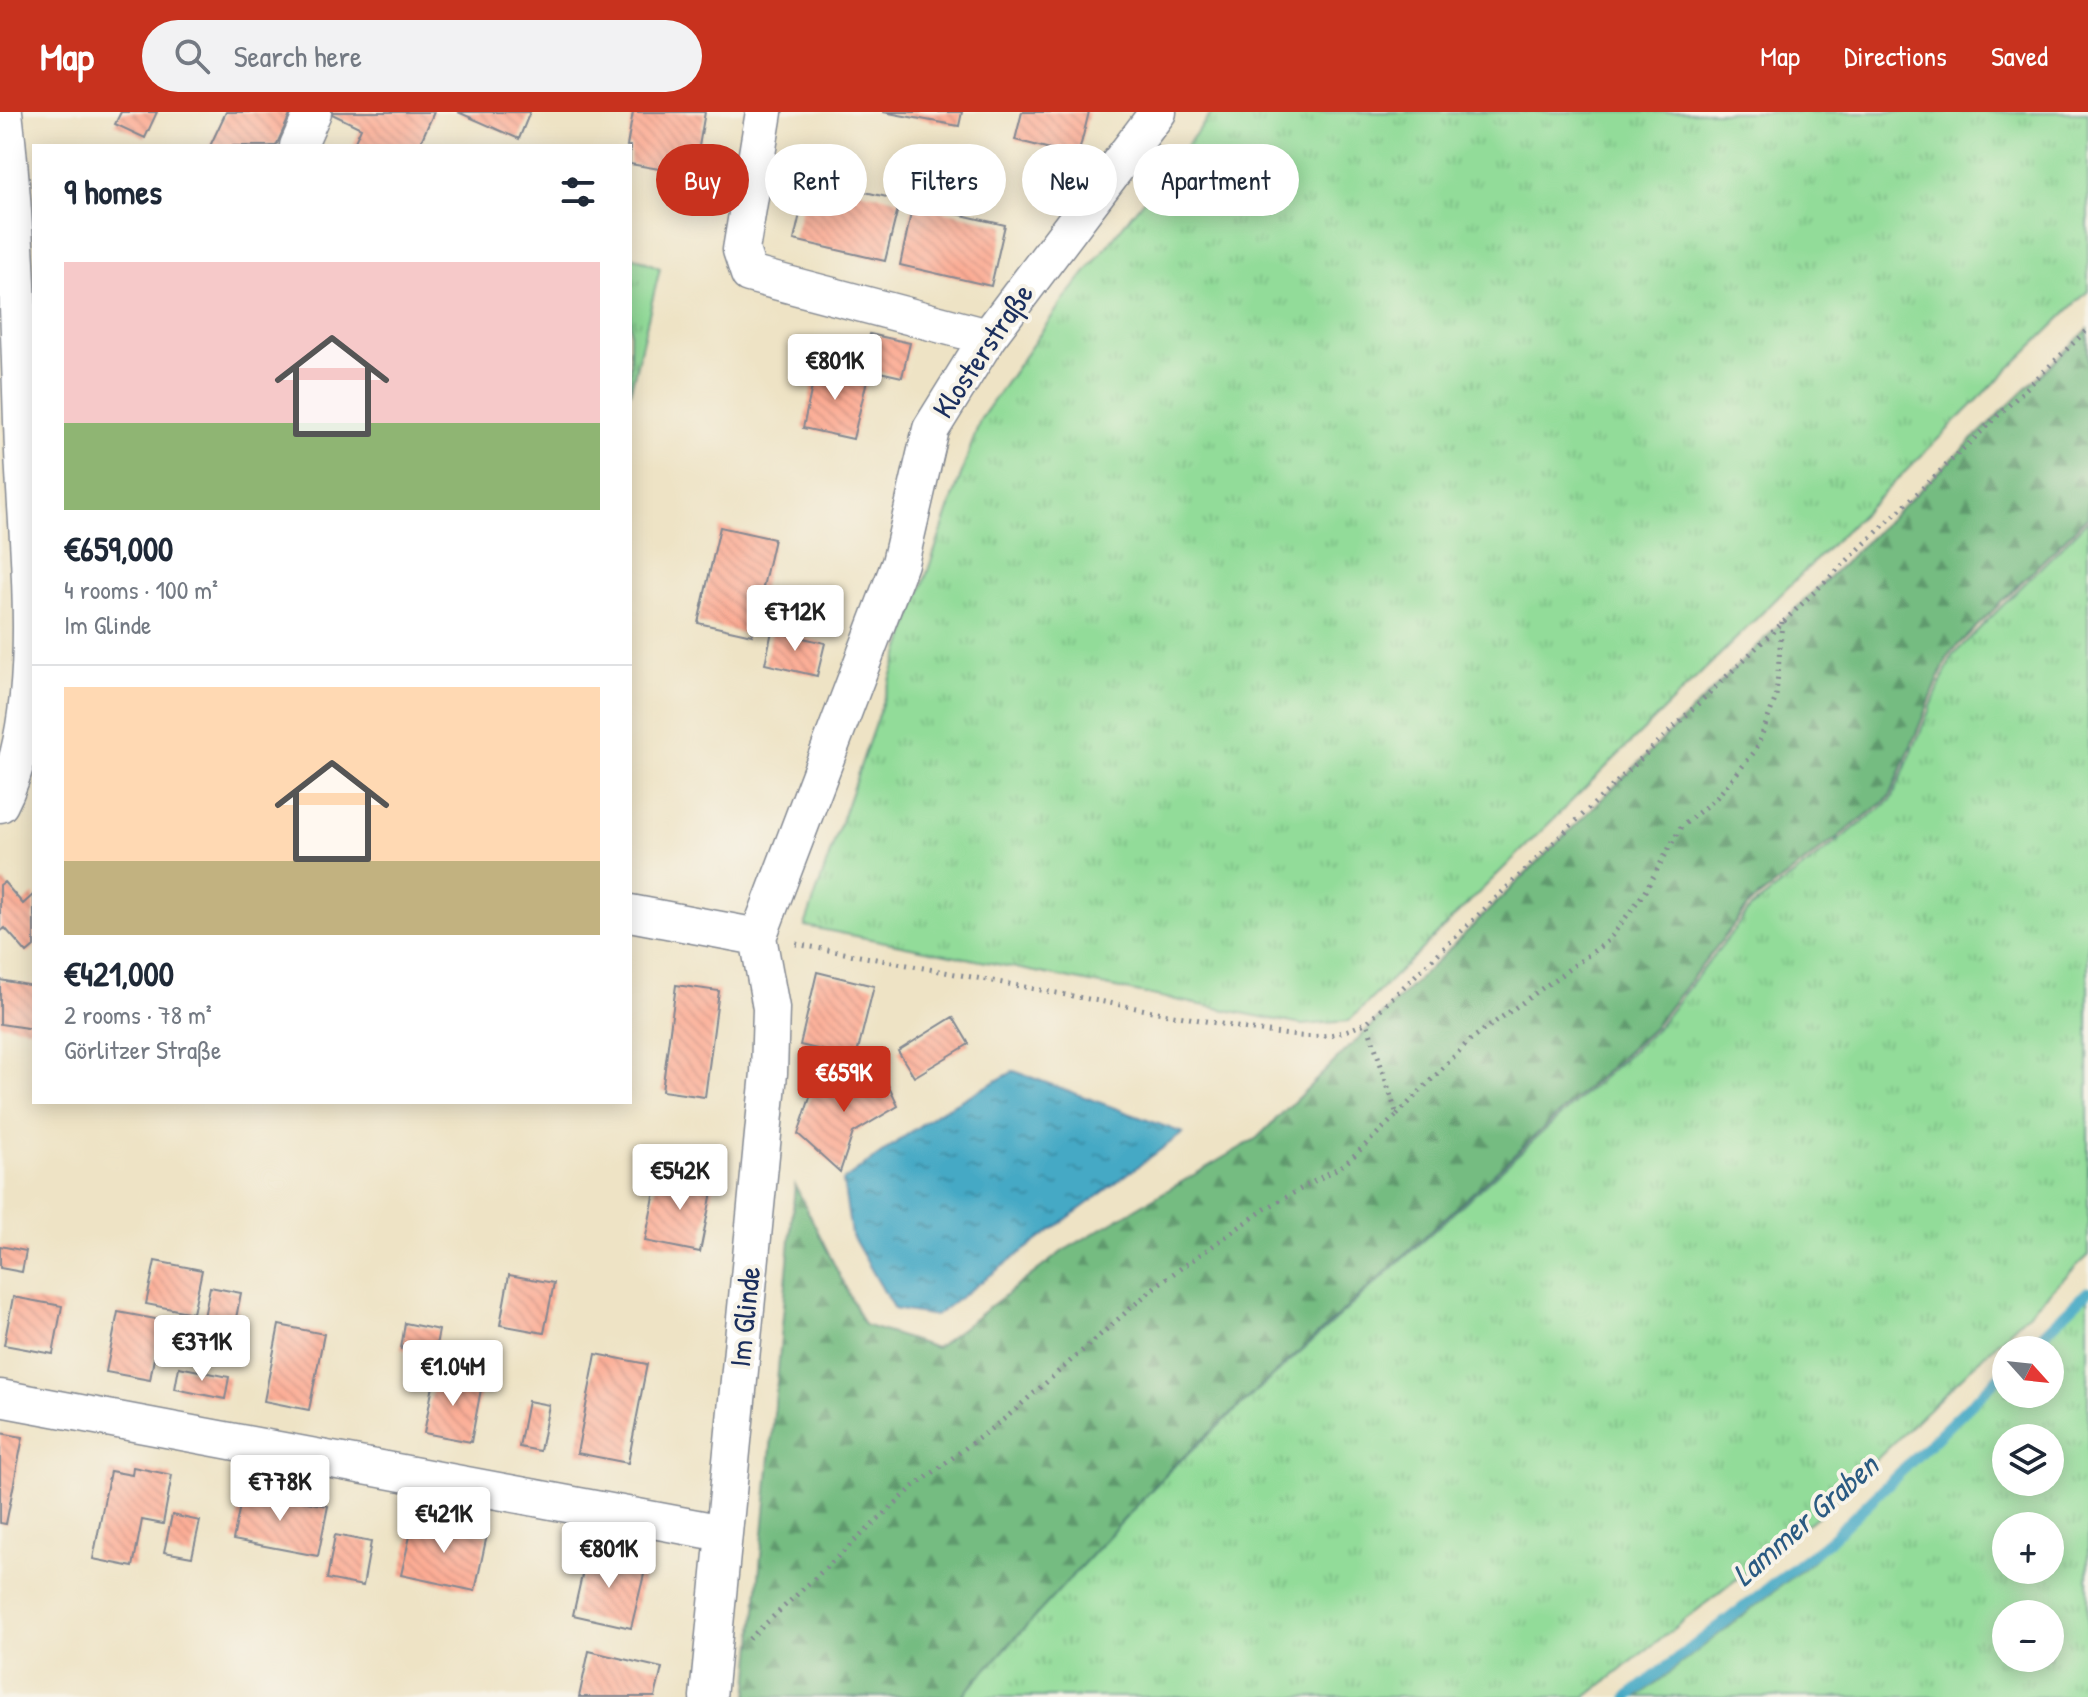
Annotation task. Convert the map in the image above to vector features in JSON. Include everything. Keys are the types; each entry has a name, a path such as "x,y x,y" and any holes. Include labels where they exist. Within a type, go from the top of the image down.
{"street":[{"path":"4,112 15,229 31,605 14,638 25,724 13,799"},
{"path":"299,144 313,112"},
{"path":"764,112 741,250 749,274 988,337"},
{"name":"Klosterstraße","path":"758,937 900,563 931,429 988,337 1158,112"},
{"path":"632,913 758,937"},
{"name":"Im Glinde","path":"709,1683 769,1073 771,1008 758,937"},
{"path":"0,1398 723,1533"}],"path":[{"path":"758,937 1253,1030 1303,1037 1339,1036 1367,1022 2088,329"},
{"path":"709,1683 911,1489 1008,1416 1157,1285 1265,1209 1345,1164 1470,1040 1608,941 1644,893 1681,827 1717,797 1756,750 1776,697 1782,622"},
{"path":"1367,1022 1397,1115"}],"green space":[{"path":"1213,112 2088,112 2088,291 1349,1021 1302,1025 805,926 980,420 1060,305 1133,213 1133,216 1299,216 1299,144 1188,144"},
{"path":"632,256 660,268 632,385"},
{"path":"2088,329 2088,516 1949,654 1890,797 1750,904 1653,1028 1169,1470 961,1697 748,1697 795,1185 864,1325 936,1348 1063,1251 1257,1138 1782,622"},
{"path":"2088,520 2088,1255 2004,1336 1992,1336 1992,1348 1821,1513 1586,1697 961,1697 1168,1472 1656,1029 1751,908 1892,799 1952,656"},
{"path":"2088,1289 2088,1697 1638,1697 1809,1564 1992,1383 1992,1408 2064,1408 2064,1336 2040,1336"}],"water":[{"path":"1014,1071 1183,1133 935,1316 894,1309 851,1234 843,1181 937,1113"}],"building":[{"path":"121,112 157,112 145,138 115,124"},
{"path":"226,112 291,113 277,144 211,144"},
{"path":"328,112 434,112 420,144 354,144 361,128"},
{"path":"458,112 530,112 519,139"},
{"path":"633,112 705,112 699,144 656,144 656,168 632,164 632,144 627,144"},
{"path":"883,112 962,112 959,126"},
{"path":"1022,112 1089,112 1081,144 1031,144 1015,140"},
{"path":"867,192 883,196 883,216 896,216 885,261 794,240 800,216 867,216"},
{"path":"910,216 966,216 1005,225 991,286 900,265"},
{"path":"870,334 910,343 902,377 862,368"},
{"path":"817,364 868,376 853,439 803,428"},
{"path":"720,527 774,539 752,635 698,623"},
{"path":"772,631 825,643 817,676 765,664"},
{"path":"4,882 23,904 32,896 32,949 27,953 5,928 0,932 0,885"},
{"path":"817,972 874,986 856,1058 800,1045"},
{"path":"0,980 32,986 32,1029 0,1024"},
{"path":"676,985 719,991 705,1097 662,1091"},
{"path":"953,1017 969,1044 914,1077 898,1051"},
{"path":"881,1070 898,1106 853,1133 840,1172 798,1134 816,1079 845,1087"},
{"path":"659,1172 714,1182 700,1252 645,1241"},
{"path":"0,1246 26,1251 22,1272 0,1268"},
{"path":"155,1261 202,1270 193,1313 146,1304"},
{"path":"509,1275 554,1283 544,1333 500,1325"},
{"path":"210,1287 241,1293 227,1363 196,1357"},
{"path":"13,1297 62,1306 53,1354 4,1345"},
{"path":"118,1312 161,1320 150,1380 106,1372"},
{"path":"405,1323 439,1330 434,1355 401,1349"},
{"path":"279,1325 324,1334 309,1410 264,1401"},
{"path":"596,1354 647,1364 628,1463 577,1453"},
{"path":"179,1367 229,1377 225,1399 175,1389"},
{"path":"435,1375 482,1384 471,1442 424,1433"},
{"path":"528,1401 549,1405 540,1451 519,1447"},
{"path":"0,1433 23,1437 6,1524 0,1523"},
{"path":"133,1467 172,1475 163,1524 142,1520 133,1567 93,1559 110,1471 132,1475"},
{"path":"243,1490 328,1506 318,1556 233,1540"},
{"path":"172,1515 200,1521 192,1557 164,1552"},
{"path":"414,1519 487,1535 475,1591 401,1575"},
{"path":"335,1535 371,1542 363,1586 327,1579"},
{"path":"587,1553 646,1566 631,1628 573,1615"},
{"path":"589,1651 662,1668 655,1697 579,1697"}],"waterway":[{"name":"Lammer Graben","path":"2041,1336 2088,1291"},
{"name":"Lammer Graben","path":"1628,1697 1830,1540 1992,1384"}]}
